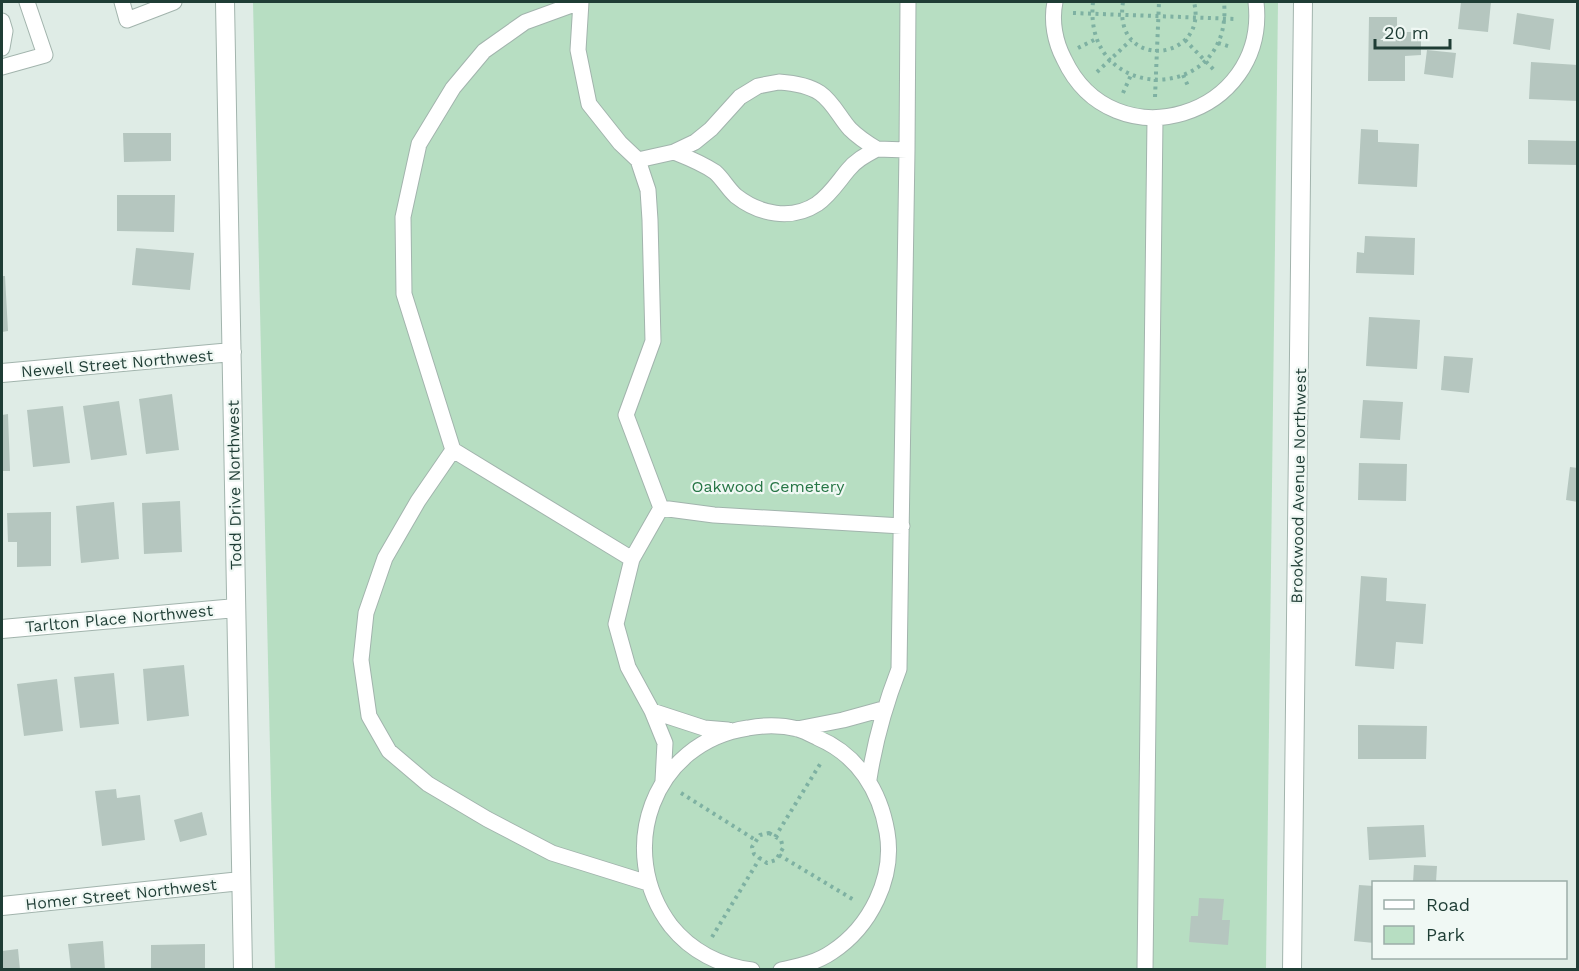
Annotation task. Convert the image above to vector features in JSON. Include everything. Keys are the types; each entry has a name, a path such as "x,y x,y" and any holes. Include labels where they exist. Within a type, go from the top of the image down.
{"street":[{"name":"Todd Drive Northwest","path":"225,2 243,969"},
{"name":"Brookwood Avenue Northwest","path":"1293,969 1303,2"},
{"name":"Newell Street Northwest","path":"2,374 232,352"},
{"name":"Tarlton Place Northwest","path":"2,629 236,608"},
{"name":"Homer Street Northwest","path":"2,906 241,881"}],"lane":[{"path":"2,67 45,55 27,2"},
{"path":"122,2 128,20 174,2"},
{"path":"632,560 453,450 404,294 403,217 419,144 453,88 484,51 525,22 581,2 578,50 589,104 620,143 638,160 648,190 653,341 626,415 661,508 632,560 616,624 628,667 652,711 665,743 663,781"},
{"path":"869,779 874,744 898,669 908,150 908,2"},
{"path":"1054,7 1057,45 1070,74 1093,98 1122,113 1155,119 1186,114 1214,100 1236,78 1252,50 1258,20 1256,2"},
{"path":"2,21 5,31 2,48"},
{"path":"638,160 674,152 695,142 711,129 740,97 758,86 779,81 801,84 820,93 836,108 849,128 877,149"},
{"path":"1145,969 1155,119"},
{"path":"674,152 700,162 718,174 734,195 753,207 774,214 796,213 817,204 833,190 859,158 877,149 908,150"},
{"path":"453,450 418,501 385,558 366,613 361,660 369,716 389,751 428,784 552,853 648,883"},
{"path":"661,508 714,515 902,526"},
{"path":"797,729 884,709"},
{"path":"652,711 704,728 732,730 764,725 797,729 832,744 852,760 869,779 884,810 889,844 885,879 872,911 854,934 831,953 805,967 781,969"},
{"path":"732,730 705,742 690,753 663,781 648,813 643,848 648,883 660,911 678,935 702,954 734,968 752,969"}],"path":[{"path":"1092,2 1093,29 1098,43 1110,60 1128,74 1156,81 1174,79 1191,72 1205,61 1223,32 1224,2"},
{"path":"1123,2 1122,25 1131,40 1145,50 1157,52 1169,50 1185,40 1194,27 1196,17 1194,2"},
{"path":"1155,119 1159,2"},
{"path":"1054,7 1091,13 1258,20"},
{"path":"1082,86 1131,40"},
{"path":"1185,40 1229,86"},
{"path":"775,837 832,744"},
{"path":"663,781 757,841"},
{"path":"769,833 775,837 781,840 783,848 776,860 767,862 754,854 752,846 760,835 769,833"},
{"path":"779,855 872,911"},
{"path":"702,954 760,858"}],"green space":[{"name":"Oakwood Cemetery","path":"253,2 1278,2 1266,969 275,969"}],"building":[{"path":"1461,2 1491,2 1488,32 1458,29"},
{"path":"1517,13 1554,19 1550,50 1513,44"},
{"path":"1369,17 1397,17 1397,32 1421,32 1421,55 1405,56 1405,81 1368,81"},
{"path":"1427,50 1456,53 1453,78 1424,74"},
{"path":"1531,62 1578,65 1578,101 1529,99"},
{"path":"1361,129 1378,130 1378,142 1419,144 1417,187 1358,184"},
{"path":"123,133 171,133 171,161 124,162"},
{"path":"1528,140 1578,141 1578,165 1528,164"},
{"path":"117,195 175,195 174,232 117,231"},
{"path":"1365,236 1415,238 1414,275 1356,273 1357,252 1364,253"},
{"path":"136,248 194,253 190,290 132,285"},
{"path":"2,276 5,276 8,331 2,332"},
{"path":"1369,317 1420,320 1417,369 1366,366"},
{"path":"1444,356 1473,358 1469,393 1441,390"},
{"path":"172,394 179,450 146,454 139,399"},
{"path":"1363,400 1403,402 1400,440 1360,438"},
{"path":"119,401 127,455 91,460 83,406"},
{"path":"63,406 70,463 33,467 27,410"},
{"path":"8,414 10,471 2,471 2,415"},
{"path":"1359,463 1407,464 1406,501 1358,500"},
{"path":"1570,467 1578,468 1578,502 1566,500"},
{"path":"180,501 182,552 144,554 142,503"},
{"path":"114,502 119,559 81,563 76,506"},
{"path":"51,512 51,566 17,567 17,542 8,542 7,513"},
{"path":"1361,576 1387,578 1386,601 1426,604 1423,644 1396,642 1394,669 1355,666"},
{"path":"184,665 189,716 147,721 143,669"},
{"path":"114,673 119,724 80,728 74,677"},
{"path":"57,679 63,731 24,736 17,684"},
{"path":"1358,725 1427,726 1426,759 1358,759"},
{"path":"116,789 117,798 140,795 145,840 102,846 95,791"},
{"path":"202,812 207,835 180,842 174,820"},
{"path":"1424,825 1426,857 1369,860 1367,827"},
{"path":"1414,865 1437,866 1436,881 1413,881"},
{"path":"1359,885 1372,886 1372,943 1354,941"},
{"path":"1199,898 1224,899 1222,920 1230,920 1228,945 1189,942 1191,916 1198,916"},
{"path":"103,941 105,970 71,970 68,944"},
{"path":"205,944 205,970 151,970 151,945"},
{"path":"18,949 20,970 2,970 2,951"}]}
